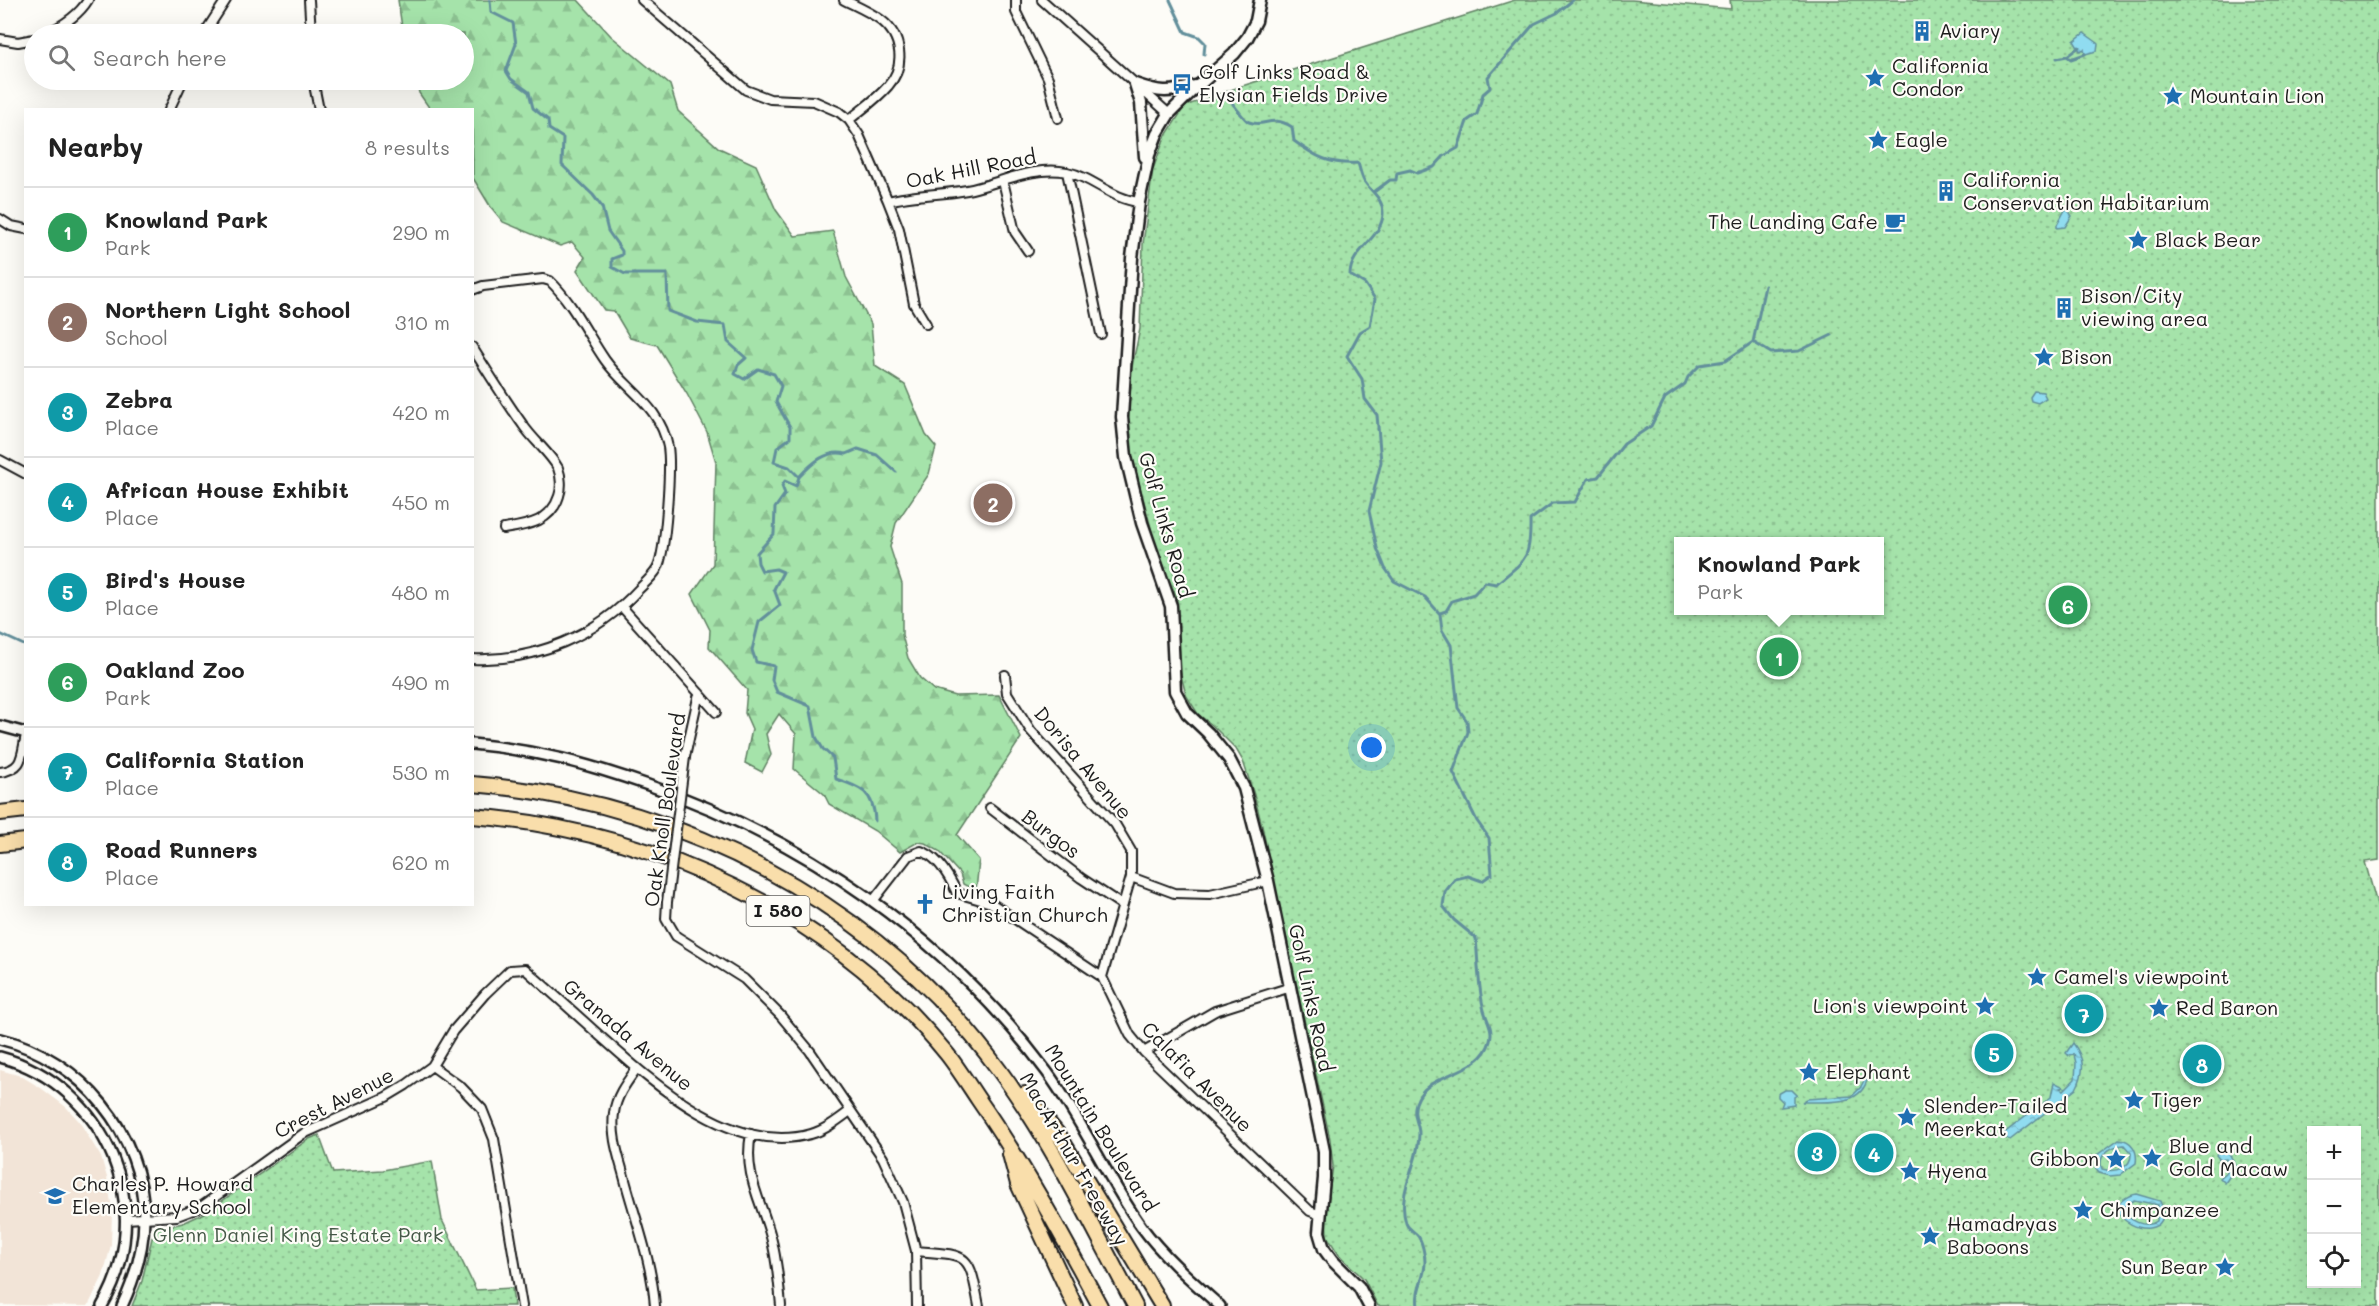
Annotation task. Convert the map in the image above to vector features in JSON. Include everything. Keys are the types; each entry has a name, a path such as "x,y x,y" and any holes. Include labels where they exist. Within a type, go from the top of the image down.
{"highway":[{"name":"MacArthur Freeway","path":"474,784 539,792 626,811 714,843 800,888 872,939 916,977 971,1034 1022,1103 1046,1141 1135,1306"},
{"path":"0,813 24,810"},
{"name":"I 580","path":"474,816 532,822 616,840 700,871 781,913 853,964 919,1023 948,1055 1005,1137 1040,1193 1100,1306"},
{"path":"0,844 24,841"},
{"path":"971,1034 1060,1137 1162,1306"},
{"path":"1005,1137 1018,1184 1075,1306"}],"main road":[{"name":"Golf Links Road","path":"1260,0 1256,21 1247,38 1234,54 1169,114 1156,134 1146,165 1132,258 1122,417 1126,457 1142,523 1171,606 1175,691 1187,713 1209,734 1229,759 1244,788 1268,881 1324,1151 1319,1232 1324,1249 1359,1287 1370,1306"},
{"path":"1135,84 1159,92 1177,91 1197,86"},
{"path":"1135,84 1142,103 1146,165"}],"street":[{"path":"60,24 84,7 88,0"},
{"path":"210,24 226,0"},
{"path":"309,0 310,24"},
{"name":"Oak Hill Road","path":"642,0 746,90 770,99 814,101 833,108 849,120 859,135 888,201 968,190 1034,172 1067,172 1114,196 1139,202"},
{"path":"844,0 881,20 898,42 900,54 895,76 888,86 849,120"},
{"path":"1016,0 1016,12 1048,78 1058,118"},
{"path":"1042,0 1169,114"},
{"path":"0,39 24,41"},
{"path":"171,108 179,90"},
{"path":"315,90 320,108"},
{"path":"1067,172 1101,334"},
{"path":"1003,181 1015,232 1028,250"},
{"path":"888,201 899,229 914,304 926,324"},
{"path":"0,219 11,226 24,229"},
{"path":"474,289 483,286 543,279 550,281 606,362 643,399 660,423 668,447 666,538 657,568 622,608 582,634 546,649 498,660 474,659"},
{"path":"474,350 517,417 558,469 560,479 561,491 549,515 533,524 504,529"},
{"path":"0,460 24,473"},
{"path":"622,608 716,712"},
{"name":"Dorisa Avenue","path":"1005,675 1007,693 1031,731 1115,824 1131,851 1131,877 1102,978"},
{"name":"Oak Knoll Boulevard","path":"699,693 685,757 666,902 666,919 676,936 744,980 780,1015 810,1051 883,1158 903,1202 916,1251 917,1306"},
{"path":"0,726 24,733"},
{"path":"0,772 13,770 19,765 24,743"},
{"name":"Mountain Boulevard","path":"474,744 535,752 567,759 692,801 757,830 818,863 903,923 975,987 1011,1027 1065,1098 1144,1229 1171,1259 1220,1306"},
{"name":"Burgos","path":"990,808 1081,878 1122,905"},
{"name":"Calafia Avenue","path":"873,901 908,856 916,852 926,852 943,869 957,893 991,903 1102,978 1130,1035 1144,1052 1310,1211 1320,1215"},
{"path":"1131,877 1174,893 1210,894 1268,881"},
{"name":"Granada Avenue","path":"525,969 637,1068 695,1110 726,1125 751,1134 777,1138 811,1134 829,1126 850,1111"},
{"name":"Crest Avenue","path":"126,1219 177,1216 201,1207 303,1134 386,1097 432,1066 453,1031 485,994 510,970 525,969"},
{"path":"1144,1052 1215,1011 1291,987"},
{"path":"0,1039 27,1048 63,1067 81,1082 106,1109 132,1154 138,1175 144,1218 142,1246 136,1270 122,1306"},
{"path":"0,1057 36,1072 81,1106 95,1124 115,1160 122,1182 126,1219 119,1266 102,1306"},
{"path":"432,1066 461,1087 482,1109 494,1139 522,1306"},
{"path":"637,1068 622,1090 614,1110 612,1134 654,1288 655,1306"},
{"path":"751,1134 748,1168 771,1238 778,1273 781,1306"},
{"path":"916,1251 957,1254 965,1260 973,1270 980,1306"}],"shaded area":[{"name":"Charles P. Howard Elementary School","path":"0,1070 21,1076 66,1107 79,1121 101,1157 108,1181 112,1211 111,1245 103,1276 88,1306 0,1305"}],"green space":[{"path":"398,0 578,0 611,36 670,85 678,111 719,148 756,165 776,210 795,236 833,231 846,277 871,324 875,366 905,385 926,435 936,447 929,474 896,523 890,547 902,584 902,635 908,658 920,678 934,690 955,696 999,695 1021,738 957,835 979,860 976,891 963,884 960,874 939,851 925,843 918,842 900,852 875,831 829,804 824,794 794,769 796,734 779,714 766,734 771,755 762,772 745,763 752,729 745,713 747,690 709,647 710,630 692,594 713,564 716,462 707,432 657,345 630,338 614,311 604,310 577,270 585,257 572,242 560,246 503,222 490,206 474,180 474,108 429,108 419,93 418,90 474,90 474,24 402,24"},
{"path":"1515,0 1632,0 1731,9 1730,0 2379,0 2379,860 2365,862 2379,911 2379,1306 1378,1306 1364,1279 1339,1255 1327,1236 1326,1213 1333,1166 1330,1139 1262,826 1243,761 1236,749 1198,714 1186,695 1179,667 1177,599 1155,543 1131,453 1128,416 1129,381 1140,329 1143,244 1153,169 1165,137 1185,106"},
{"name":"Glenn Daniel King Estate Park","path":"319,1135 333,1173 383,1170 432,1161 442,1220 476,1290 512,1288 514,1306 132,1306 142,1281 156,1229 183,1223 205,1213 309,1139"}],"water":[{"path":"2084,33 2098,43 2097,51 2085,54 2084,49 2080,51 2074,41"},
{"path":"2065,210 2068,210 2072,216 2065,227 2057,228 2057,225"},
{"path":"2034,391 2043,392 2046,398 2038,403 2031,401 2030,397"},
{"path":"2073,1043 2082,1060 2081,1077 2076,1089 2010,1140 2002,1137 2051,1097 2054,1082 2064,1087 2060,1088 2064,1090 2075,1079 2074,1055 2069,1056 2066,1053"},
{"path":"1868,1077 1864,1087 1851,1098 1832,1102 1802,1102 1807,1099 1852,1096"},
{"path":"1785,1090 1792,1090 1797,1095 1794,1097 1794,1105 1781,1107 1783,1102 1778,1094"},
{"path":"2119,1139 2124,1140 2133,1147 2136,1163 2120,1175 2110,1176 2099,1173 2095,1168 2097,1155","holes":["2124,1145 2131,1153 2126,1166 2117,1170 2102,1169 2103,1156 2110,1149"]},
{"path":"2226,1147 2236,1167 2225,1183 2220,1178 2227,1172 2226,1159 2220,1160 2216,1155 2220,1148"},
{"path":"2136,1194 2160,1201 2163,1212 2162,1220 2157,1226 2140,1228 2123,1218 2116,1210 2126,1197","holes":["2134,1200 2158,1205 2157,1221 2148,1224 2142,1224 2128,1217 2123,1208"]}],"waterway":[{"path":"490,0 491,12 513,23 516,44 506,71 511,79 529,92 533,108 548,120 549,129 563,138 562,165 602,207 608,231 622,251 622,255 612,259 612,267 625,274 667,274 668,311 697,322 725,325 728,342 746,358 738,365 735,374 744,379 758,369 774,374 781,386 776,402 790,427 790,438 777,448 774,462 789,467 799,477 796,486 785,481 782,486 785,494 775,508 774,534 757,553 762,571 776,569 783,572 774,589 780,605 759,622 752,650 756,662 774,666 772,680 777,692 810,706 816,737 823,749 833,758 836,779 859,788 869,797 875,821"},
{"path":"1170,0 1185,32 1199,37 1205,43 1204,54"},
{"path":"1374,192 1390,180 1396,180 1397,173 1410,170 1417,173 1434,167 1444,156 1458,148 1467,121 1477,114 1483,94 1490,88 1488,77 1534,24 1557,13 1573,0"},
{"path":"2057,58 2067,56 2079,47"},
{"path":"2067,56 2071,59 2085,54"},
{"path":"1224,92 1249,122 1285,123 1292,127 1294,141 1317,156 1339,163 1358,163 1364,181 1381,203 1382,222 1355,258 1350,275 1365,284 1375,299 1370,326 1360,332 1347,356 1362,379 1365,399 1377,415 1381,462 1369,511 1377,548 1385,568 1394,581 1425,597 1440,614 1442,630 1451,645 1458,708 1467,721 1468,732 1453,772 1477,821 1489,838 1492,874 1482,881 1468,876 1455,879 1445,892 1443,906 1454,920 1476,938 1481,998 1491,1036 1484,1053 1476,1061 1431,1084 1422,1092 1416,1103 1418,1146 1406,1189 1404,1211 1407,1225 1422,1245 1425,1262 1417,1300 1418,1306"},
{"path":"1753,342 1765,286"},
{"path":"1440,613 1446,611 1452,601 1474,594 1485,582 1496,584 1520,564 1529,544 1530,520 1553,503 1575,502 1588,479 1598,477 1624,444 1651,426 1665,398 1685,384 1688,377 1700,365 1725,361 1753,342 1771,353 1799,351 1832,335"},
{"path":"799,477 826,455 846,454 858,449 877,455 896,472"},
{"path":"0,634 24,645"}],"place":[{"name":"Aviary","path":"1922,31"},
{"name":"California Condor","path":"1875,78"},
{"name":"Golf Links Road & Elysian Fields Drive","path":"1182,84"},
{"name":"Mountain Lion","path":"2173,96"},
{"name":"Eagle","path":"1878,140"},
{"name":"California Conservation Habitarium","path":"1946,191"},
{"name":"The Landing Cafe","path":"1895,222"},
{"name":"Black Bear","path":"2138,240"},
{"name":"Bison/City viewing area","path":"2064,308"},
{"name":"Bison","path":"2044,357"},
{"name":"Northern Light School","path":"993,503"},
{"name":"Oakland Zoo","path":"2068,605"},
{"name":"Knowland Park","path":"1779,657"},
{"name":"Living Faith Christian Church","path":"925,904"},
{"name":"Camel's viewpoint","path":"2037,977"},
{"name":"Lion's viewpoint","path":"1985,1006"},
{"name":"Red Baron","path":"2159,1008"},
{"name":"California Station","path":"2084,1014"},
{"name":"Bird's House","path":"1994,1053"},
{"name":"Road Runners","path":"2202,1064"},
{"name":"Elephant","path":"1809,1072"},
{"name":"Tiger","path":"2134,1100"},
{"name":"Slender-Tailed Meerkat","path":"1907,1117"},
{"name":"Zebra","path":"1817,1152"},
{"name":"African House Exhibit","path":"1874,1153"},
{"name":"Blue and Gold Macaw","path":"2152,1158"},
{"name":"Gibbon","path":"2116,1159"},
{"name":"Hyena","path":"1910,1171"},
{"name":"Charles P. Howard Elementary School","path":"55,1196"},
{"name":"Chimpanzee","path":"2083,1210"},
{"name":"Hamadryas Baboons","path":"1930,1236"},
{"name":"Sun Bear","path":"2225,1267"}]}
